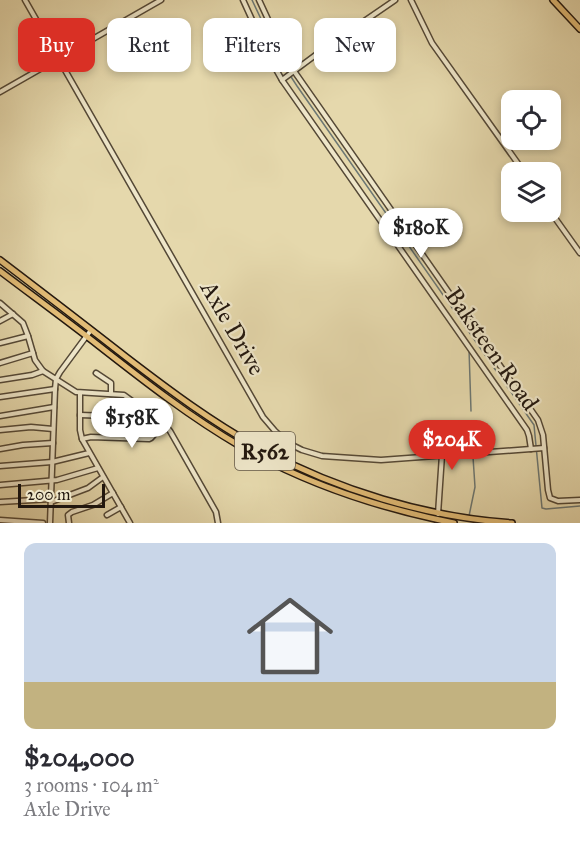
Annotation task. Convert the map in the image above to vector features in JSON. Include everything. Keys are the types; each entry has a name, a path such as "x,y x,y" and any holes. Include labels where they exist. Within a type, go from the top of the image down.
{"main road":[{"path":"553,0 580,29"},
{"name":"R562","path":"0,260 204,414 269,454 336,484 404,505 475,519 512,523"},
{"name":"R562","path":"0,270 199,420 240,446 326,487 384,507 454,523"},
{"path":"412,514 430,523"}],"street":[{"name":"Axle Drive","path":"25,0 35,18"},
{"path":"95,38 161,0"},
{"name":"Baksteen Road","path":"243,0 282,80 526,430 532,449"},
{"path":"259,0 267,18"},
{"path":"302,65 395,0"},
{"path":"411,0 432,43 517,162"},
{"path":"0,92 35,72"},
{"name":"Axle Drive","path":"65,72 263,417 274,431 296,447 309,453 381,460 542,448"},
{"path":"282,80 293,72"},
{"path":"295,72 537,418 542,428 542,448 550,498 558,501 580,500"},
{"path":"558,222 580,253"},
{"path":"0,303 23,323 34,360 43,371 80,393 124,395 164,424 216,512 218,523"},
{"path":"0,321 13,314"},
{"path":"50,523 56,379 91,330"},
{"path":"0,343 28,336"},
{"path":"0,363 33,353"},
{"path":"0,380 43,371"},
{"path":"96,373 111,383 111,394"},
{"path":"0,397 55,389"},
{"path":"80,393 81,439 130,523"},
{"path":"0,416 54,407"},
{"path":"80,415 138,417 146,410"},
{"path":"81,439 91,437 149,439 164,424"},
{"path":"0,430 31,427 53,429"},
{"path":"0,449 53,443"},
{"path":"0,466 52,462 89,453"},
{"path":"438,520 442,455"},
{"path":"0,485 65,478 98,468"},
{"path":"0,502 51,500 88,488 103,477"},
{"path":"69,523 69,514 93,505 112,493"},
{"path":"107,515 121,507"},
{"path":"0,520 43,523"}],"waterway":[{"path":"252,0 282,63 297,86 534,425 542,508 580,506"},
{"path":"469,349 471,411"},
{"path":"472,426 472,445"},
{"path":"469,516 475,487 473,457"}]}
